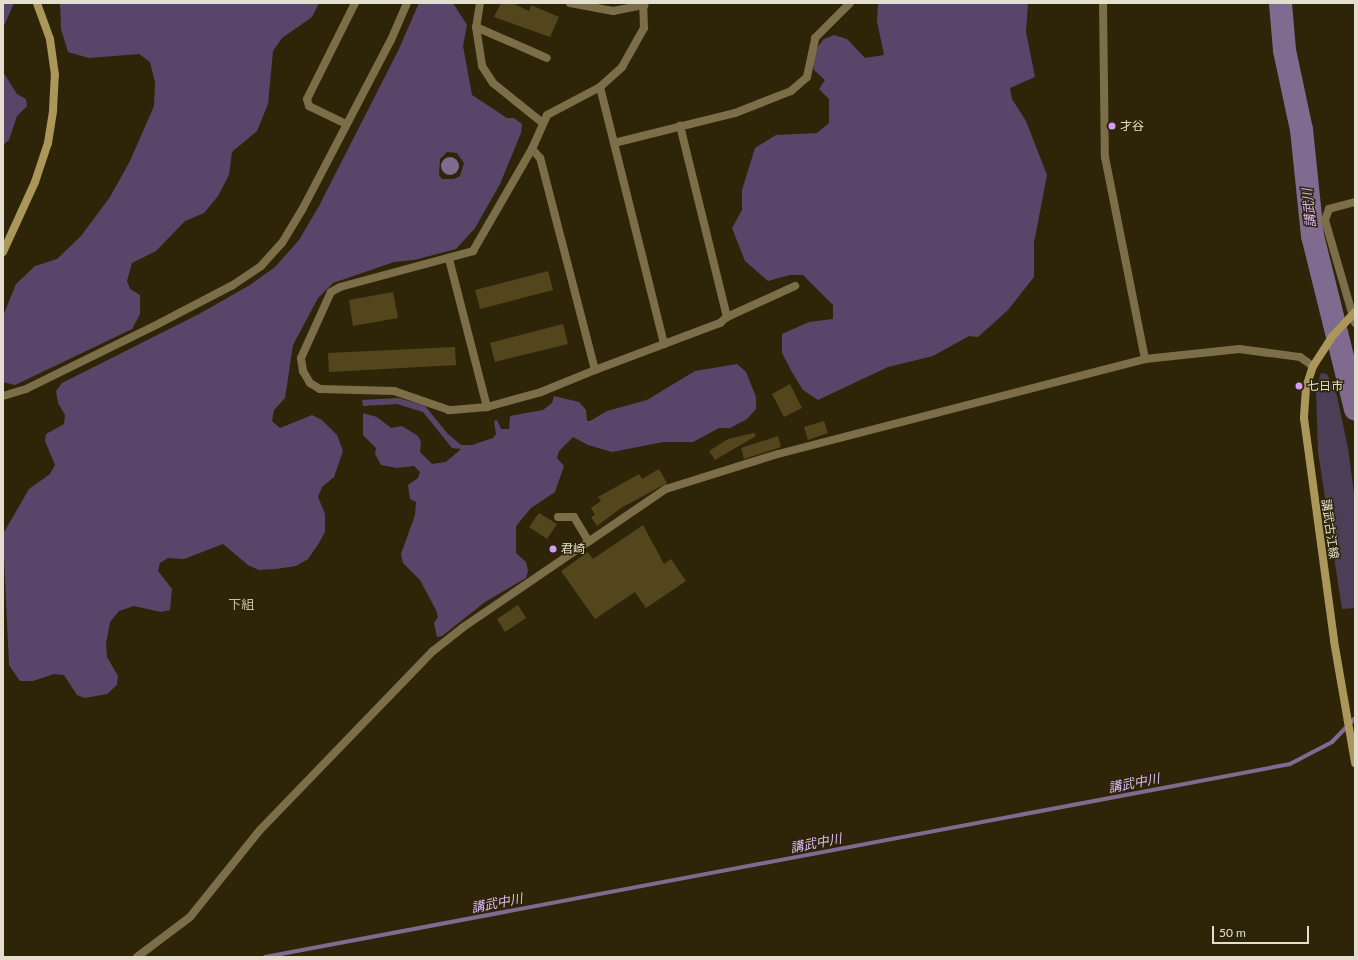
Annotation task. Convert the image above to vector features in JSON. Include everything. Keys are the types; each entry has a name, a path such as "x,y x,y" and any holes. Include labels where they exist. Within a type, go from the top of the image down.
{"main road":[{"path":"3,252 35,182 48,143 53,110 54,75 50,39 37,3"},
{"name":"講武古江線","path":"1353,317 1321,352 1313,366 1305,399 1304,432 1346,715 1355,763"}],"street":[{"path":"346,124 309,106 307,99 354,3"},
{"path":"3,396 26,389 160,323 233,285 261,266 282,243 302,210 391,40 407,3"},
{"path":"480,3 476,27 478,52 487,75 543,123"},
{"path":"570,3 607,11 644,4 644,28 634,49 622,67 600,87 557,108 543,123 532,150 480,243 473,251 449,259 340,287 331,292 301,358 303,371 310,383 320,389 394,391 449,410 487,407 541,392 720,323 727,317 795,286"},
{"path":"614,143 755,107 802,85 810,71 815,38 850,3"},
{"path":"1103,3 1105,157 1145,359"},
{"path":"476,27 547,58"},
{"path":"600,87 664,344"},
{"path":"680,126 727,317"},
{"path":"532,150 540,158 595,370"},
{"path":"1353,317 1328,240 1325,220 1329,209 1355,202"},
{"path":"449,259 487,407"},
{"path":"137,957 190,917 260,830 433,651 588,540 666,489 778,454 1145,359 1239,349 1300,357 1313,366"},
{"path":"558,517 574,517 588,540"}],"shaded area":[{"path":"3,3 14,3 3,28"},
{"path":"60,3 319,3 312,17 282,38 273,51 268,104 257,131 232,152 229,175 218,196 204,213 185,221 156,251 132,263 127,281 130,289 140,295 140,314 132,329 15,385 3,382 3,316 16,284 35,266 57,259 81,236 110,197 130,161 154,106 155,82 150,62 139,54 89,58 68,52 61,29"},
{"path":"419,3 453,3 467,25 463,46 472,95 507,118 514,118 522,124 521,133 500,184 475,228 456,249 414,260 394,262 333,283 318,298 293,345 285,398 274,410 272,421 280,428 312,415 322,420 337,435 343,451 334,477 322,487 318,497 325,514 325,532 319,543 308,559 296,566 276,569 259,570 248,565 223,544 184,559 168,558 160,563 158,571 172,589 170,610 161,612 134,606 119,611 110,622 106,644 107,657 118,676 117,685 107,694 85,698 77,695 64,675 54,674 33,681 20,681 9,665 3,534 29,489 50,474 55,465 45,441 46,434 64,424 65,415 58,403 56,391 62,383 199,314 250,285 275,267 299,240 319,206 398,51","holes":["447,152 457,153 464,163 460,176 454,179 442,179 439,175 440,159"]},
{"path":"878,3 1028,3 1026,32 1035,77 1010,88 1012,99 1026,121 1047,175 1034,243 1034,277 1008,310 978,337 969,336 933,356 888,367 818,400 803,390 793,374 782,353 782,334 809,322 833,319 833,305 803,275 790,275 768,281 745,261 732,228 742,210 742,190 755,148 776,135 817,133 829,123 829,99 819,89 825,80 814,70 811,55 824,39 834,35 847,39 865,58 884,55 877,21"},
{"path":"3,72 17,94 26,99 27,106 17,116 9,140 3,145"},
{"path":"450,157 454,158 458,162 458,170 454,174 450,175 446,174 442,170 441,166 442,162 446,158"},
{"path":"737,364 746,372 756,397 756,409 747,419 730,428 719,428 693,442 663,442 612,452 588,445 573,437 559,451 557,458 564,466 555,492 531,508 516,526 516,553 526,562 528,571 526,578 485,602 442,636 437,637 434,623 438,617 436,610 420,580 403,563 401,554 415,515 416,502 410,499 408,485 418,478 420,472 414,466 397,468 381,465 375,454 376,448 363,435 363,413 377,417 391,428 402,426 418,436 421,442 420,452 432,464 446,462 461,449 452,448 423,412 397,404 363,406 362,400 399,398 425,406 448,434 461,445 472,445 493,438 496,434 494,421 497,420 501,429 509,429 510,416 543,410 552,403 554,396 579,402 586,410 587,421 590,421 607,411 647,400 695,371"},
{"path":"1321,373 1327,374 1337,396 1348,448 1355,501 1355,608 1342,609 1318,452 1316,390"}],"building":[{"path":"501,3 512,3 529,11 531,5 559,17 550,37 494,17"},
{"path":"548,271 553,290 480,309 475,290"},
{"path":"393,292 398,318 353,326 349,300"},
{"path":"563,324 568,344 495,362 490,343"},
{"path":"455,347 456,365 329,372 328,353"},
{"path":"790,384 802,408 784,417 772,394"},
{"path":"824,421 828,433 808,440 804,427"},
{"path":"754,433 756,436 715,460 709,451 728,439"},
{"path":"778,436 781,447 744,459 741,448"},
{"path":"659,469 667,483 621,508 597,526 591,517 595,515 591,508 601,501 598,497 639,474 642,479"},
{"path":"539,513 557,524 547,539 529,527"},
{"path":"643,525 664,564 671,559 686,581 646,608 635,592 595,619 561,571 588,552 593,559"},
{"path":"518,605 526,618 505,632 497,619"}],"waterway":[{"name":"講武川","path":"1280,3 1284,50 1301,129 1312,235 1355,409"},
{"name":"講武中川","path":"265,957 1290,764 1332,742 1355,718"}],"place":[{"name":"才谷","path":"1112,126"},
{"name":"七日市","path":"1299,386"},
{"name":"君崎","path":"553,549"}],"district":[{"name":"下組","path":"241,604"}]}
